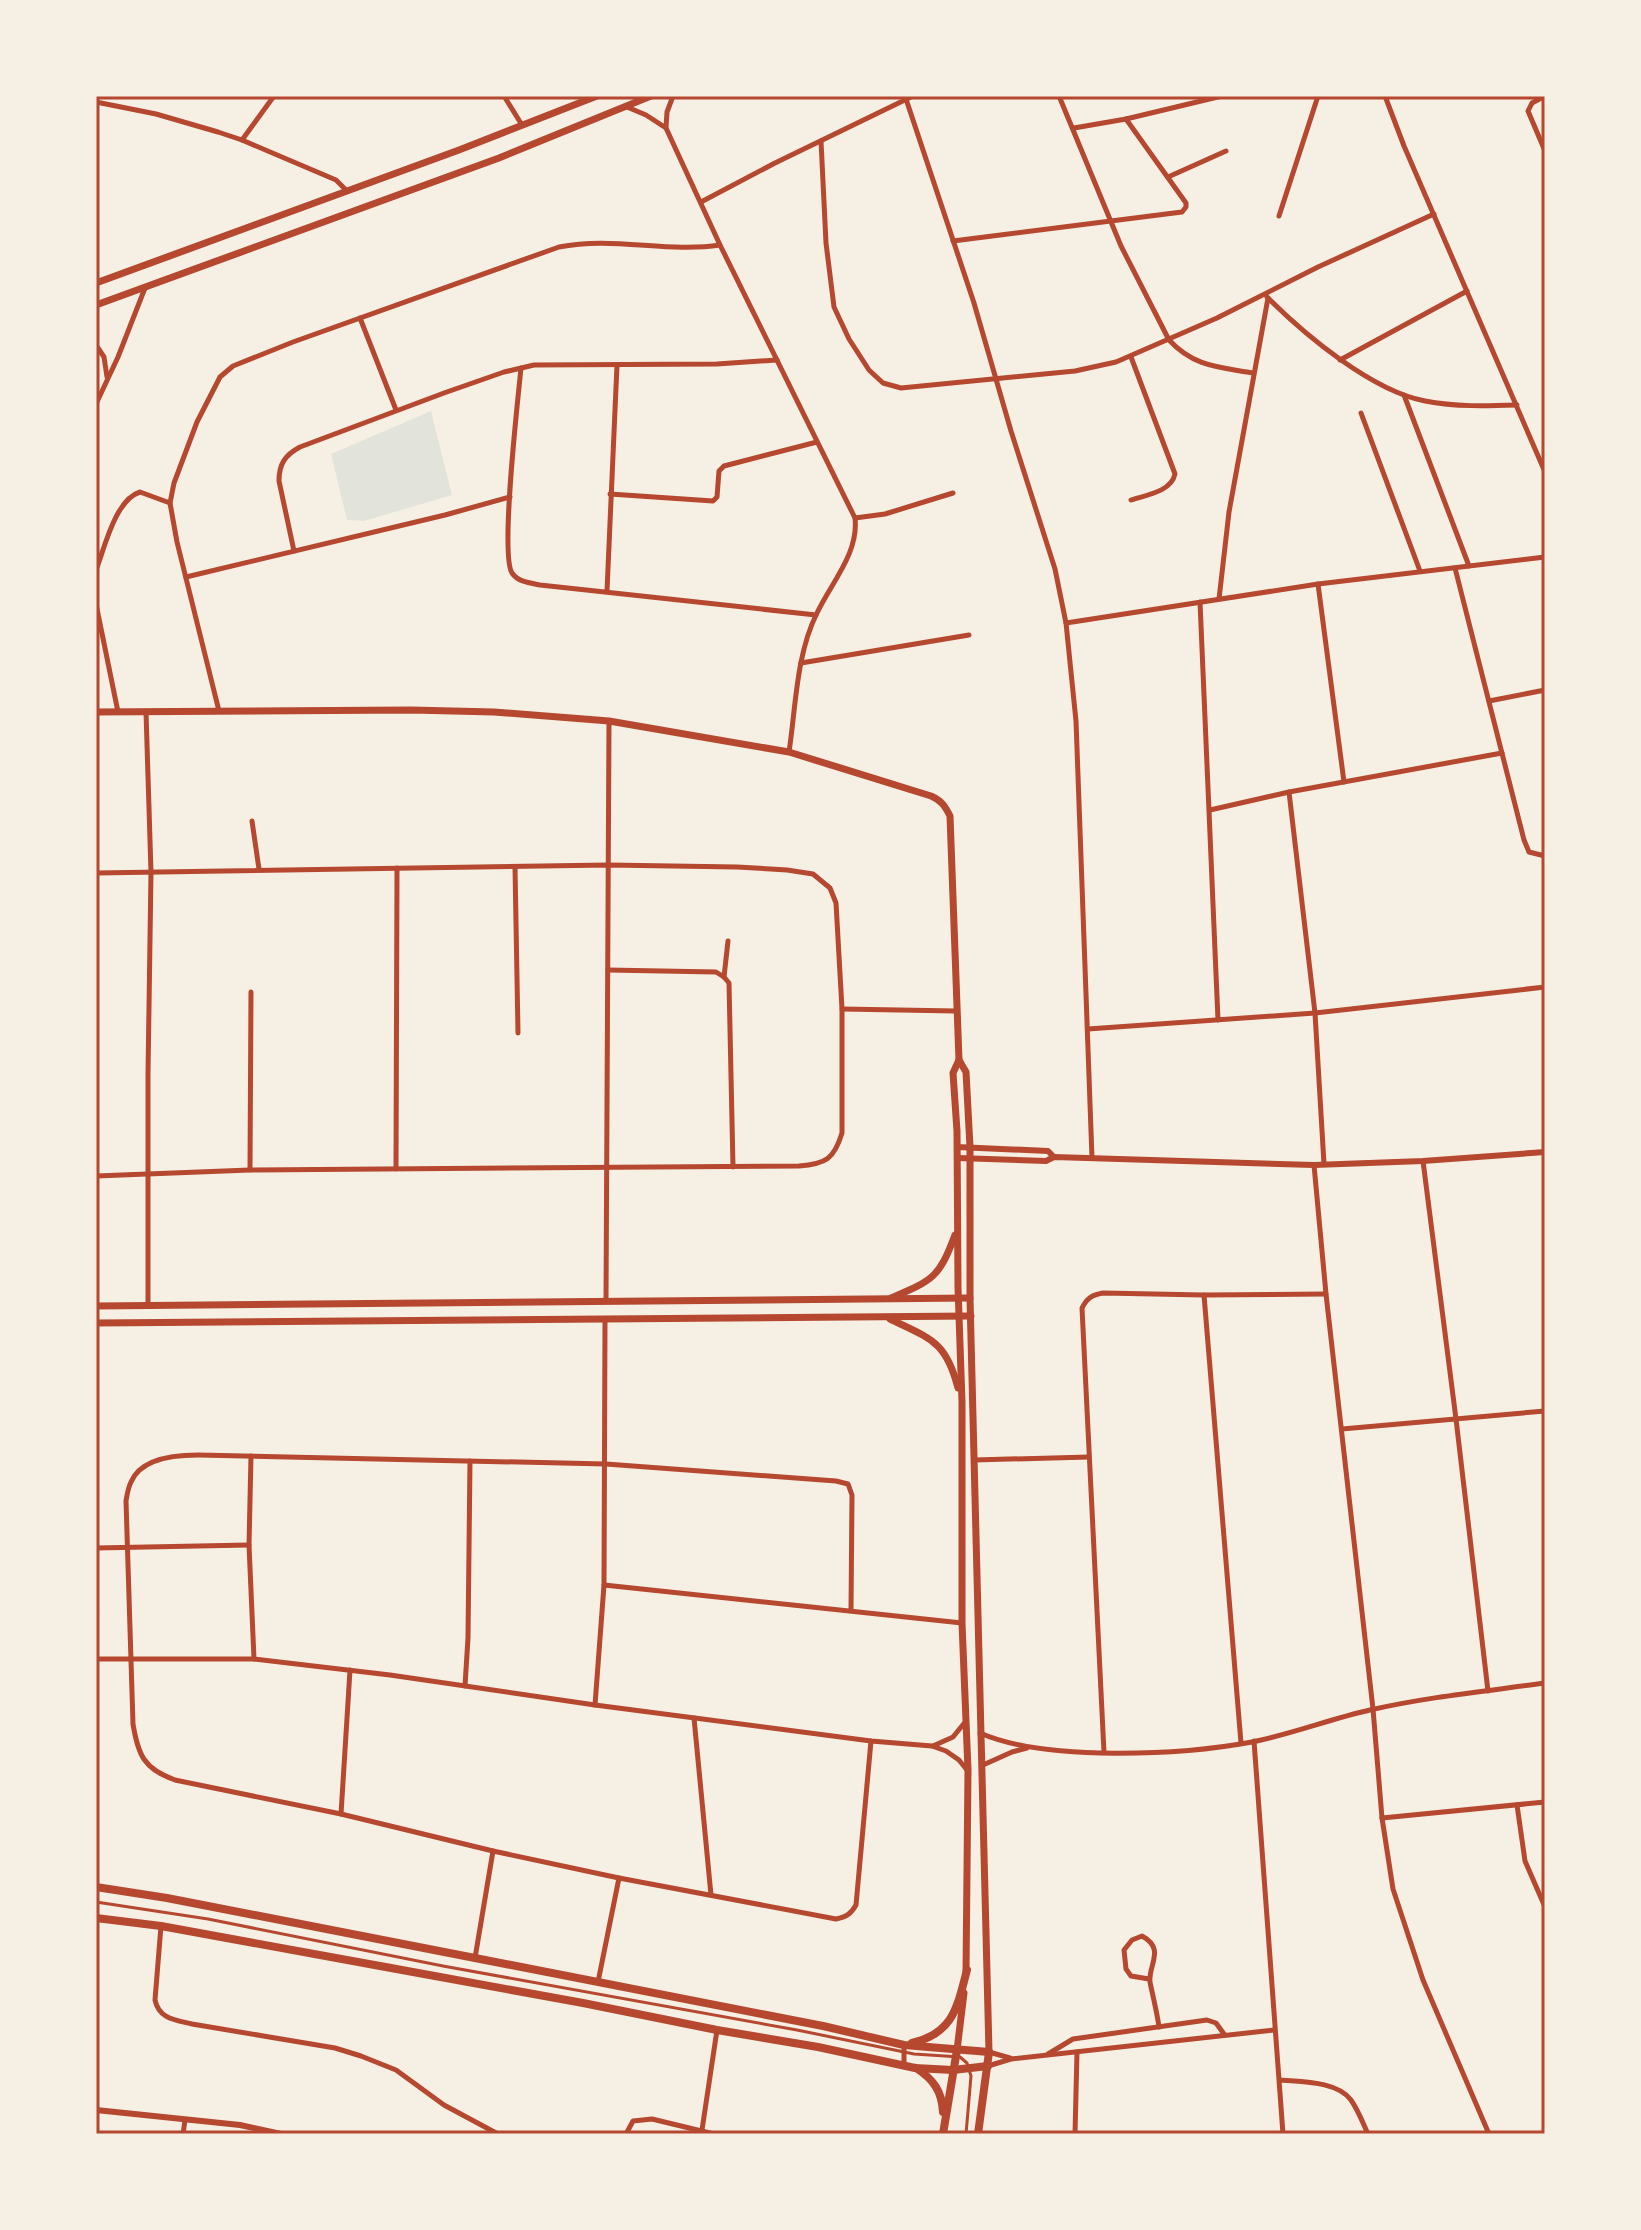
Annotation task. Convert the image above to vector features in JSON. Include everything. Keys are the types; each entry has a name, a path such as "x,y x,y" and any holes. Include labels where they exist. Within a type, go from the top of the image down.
{"main road":[{"path":"96,283 597,96"},
{"path":"96,305 499,158 651,96"},
{"path":"96,712 480,711 609,721 789,752 938,798 944,804 950,816 956,1011 959,1060 966,1072 970,1147 979,1733 983,1765 989,2052 978,2134"},
{"path":"944,2130 967,1970 968,1770 962,1623 962,1402 953,1073 959,1060"},
{"path":"887,1300 926,1283 938,1272 946,1260 957,1229"},
{"path":"96,1306 970,1298"},
{"path":"96,1323 971,1316"},
{"path":"888,1318 942,1348 954,1370 962,1402"},
{"path":"96,1887 167,1898 823,2026 904,2048 956,2053 989,2052"},
{"path":"96,1918 161,1926 904,2064 930,2077 935,2083 943,2105 944,2130"},
{"path":"904,2048 935,2034 951,2019 967,1970"},
{"path":"915,2068 953,2070 988,2066"}],"street":[{"path":"242,140 274,96"},
{"path":"504,96 523,126"},
{"path":"673,96 667,112 666,128 720,245 855,518 856,538 807,637 789,752"},
{"path":"1059,96 1142,291 1169,340 1179,352 1197,361 1253,373"},
{"path":"1074,128 1222,96"},
{"path":"1279,216 1318,96"},
{"path":"1385,96 1545,472"},
{"path":"1545,96 1532,103 1528,111 1545,151"},
{"path":"701,202 910,98 1055,569 1066,623 1076,721 1092,1158"},
{"path":"96,102 156,114 242,140 336,180 346,190"},
{"path":"627,107 666,128"},
{"path":"953,241 1182,212 1186,203 1126,119"},
{"path":"821,141 831,294 842,326 862,360 877,378 890,386 916,387 1075,371 1131,357 1266,296 1434,214"},
{"path":"1168,177 1226,151"},
{"path":"219,711 170,503 174,483 197,422 214,385 225,371 360,318 559,247 591,242 676,248 720,245"},
{"path":"96,404 145,288"},
{"path":"1340,360 1467,291"},
{"path":"1266,296 1340,360 1404,395 1454,405 1517,405"},
{"path":"1219,599 1229,512 1266,296"},
{"path":"360,318 396,410"},
{"path":"96,345 104,357 107,380"},
{"path":"1131,357 1175,474 1168,487 1131,500"},
{"path":"294,551 279,481 281,466 287,455 300,447 396,410 521,368 565,364 717,364 777,360"},
{"path":"607,591 617,365"},
{"path":"521,368 508,561 515,576 540,585 816,615"},
{"path":"1404,395 1469,566"},
{"path":"1361,413 1420,571"},
{"path":"610,494 709,502 716,499 719,471 724,466 817,442"},
{"path":"96,570 118,512 127,498 140,492 170,503"},
{"path":"855,518 885,514 953,493"},
{"path":"186,577 510,497"},
{"path":"1066,623 1318,584 1545,557"},
{"path":"1455,567 1524,840 1529,852 1545,856"},
{"path":"1318,584 1344,782"},
{"path":"1200,602 1218,1020"},
{"path":"96,604 118,712"},
{"path":"801,663 969,635"},
{"path":"1489,701 1545,690"},
{"path":"146,712 151,872 148,1305"},
{"path":"606,1300 609,721"},
{"path":"1210,810 1289,792 1502,753"},
{"path":"1289,792 1315,1013 1324,1164"},
{"path":"252,821 259,869"},
{"path":"96,873 608,865 803,871 821,878 830,888 836,903 842,1009 842,1133 836,1151 817,1165 250,1170 96,1176"},
{"path":"515,867 518,1033"},
{"path":"396,1169 397,868"},
{"path":"724,977 728,941"},
{"path":"608,970 716,972 729,983 733,1167"},
{"path":"1088,1029 1315,1013 1545,987"},
{"path":"250,1170 251,992"},
{"path":"842,1009 956,1011"},
{"path":"957,1147 1048,1151 1054,1157"},
{"path":"957,1158 1046,1161 1054,1157 1314,1165 1545,1152"},
{"path":"1423,1161 1488,1691"},
{"path":"1314,1165 1382,1818 1393,1889 1423,1980 1489,2134"},
{"path":"1104,1752 1082,1308 1094,1294 1103,1293 1326,1294"},
{"path":"1204,1295 1241,1743"},
{"path":"595,1705 604,1585 605,1319"},
{"path":"1342,1429 1545,1411"},
{"path":"851,1610 852,1495 848,1484 836,1481 606,1464 178,1455 142,1468 131,1480 126,1501 130,1658 136,1743 142,1759 155,1771 175,1780 341,1814 619,1878 836,1919 846,1917 856,1905 871,1741"},
{"path":"251,1456 249,1545 254,1659"},
{"path":"974,1460 1089,1457"},
{"path":"465,1686 470,1461"},
{"path":"96,1548 249,1545"},
{"path":"604,1585 962,1623"},
{"path":"96,1659 254,1659 350,1670 694,1718 932,1746 946,1751 968,1770"},
{"path":"341,1814 350,1670"},
{"path":"979,1733 1028,1748 1104,1752 1205,1748 1254,1741 1373,1709 1545,1683"},
{"path":"694,1718 711,1895"},
{"path":"932,1746 953,1737 967,1720"},
{"path":"1254,1741 1283,2134"},
{"path":"983,1765 1028,1748"},
{"path":"1382,1818 1545,1802"},
{"path":"1517,1805 1525,1861 1545,1907"},
{"path":"475,1958 493,1851"},
{"path":"598,1982 619,1878"},
{"path":"161,1926 155,2000 162,2015 171,2020 335,2048 361,2056 396,2070 461,2116 498,2134"},
{"path":"1149,1979 1131,1976 1125,1963 1124,1950 1132,1940 1142,1936 1153,1946 1154,1966 1149,1979 1159,2027"},
{"path":"1046,2055 1073,2039 1159,2027 1212,2021 1224,2034"},
{"path":"702,2132 717,2030"},
{"path":"988,2066 1011,2059 1274,2030"},
{"path":"904,2048 904,2064"},
{"path":"989,2052 1011,2059"},
{"path":"1075,2134 1077,2052"},
{"path":"1280,2080 1338,2090 1351,2101 1368,2134"},
{"path":"96,2110 240,2125 281,2134"},
{"path":"626,2134 633,2121 641,2119 714,2134"},
{"path":"183,2134 185,2120"}],"lane":[{"path":"96,1902 195,1917 428,1963 904,2048"},
{"path":"956,2053 970,2067 966,2134"}],"shaded area":[{"path":"431,411 452,495 364,521 347,520 331,454"}]}
